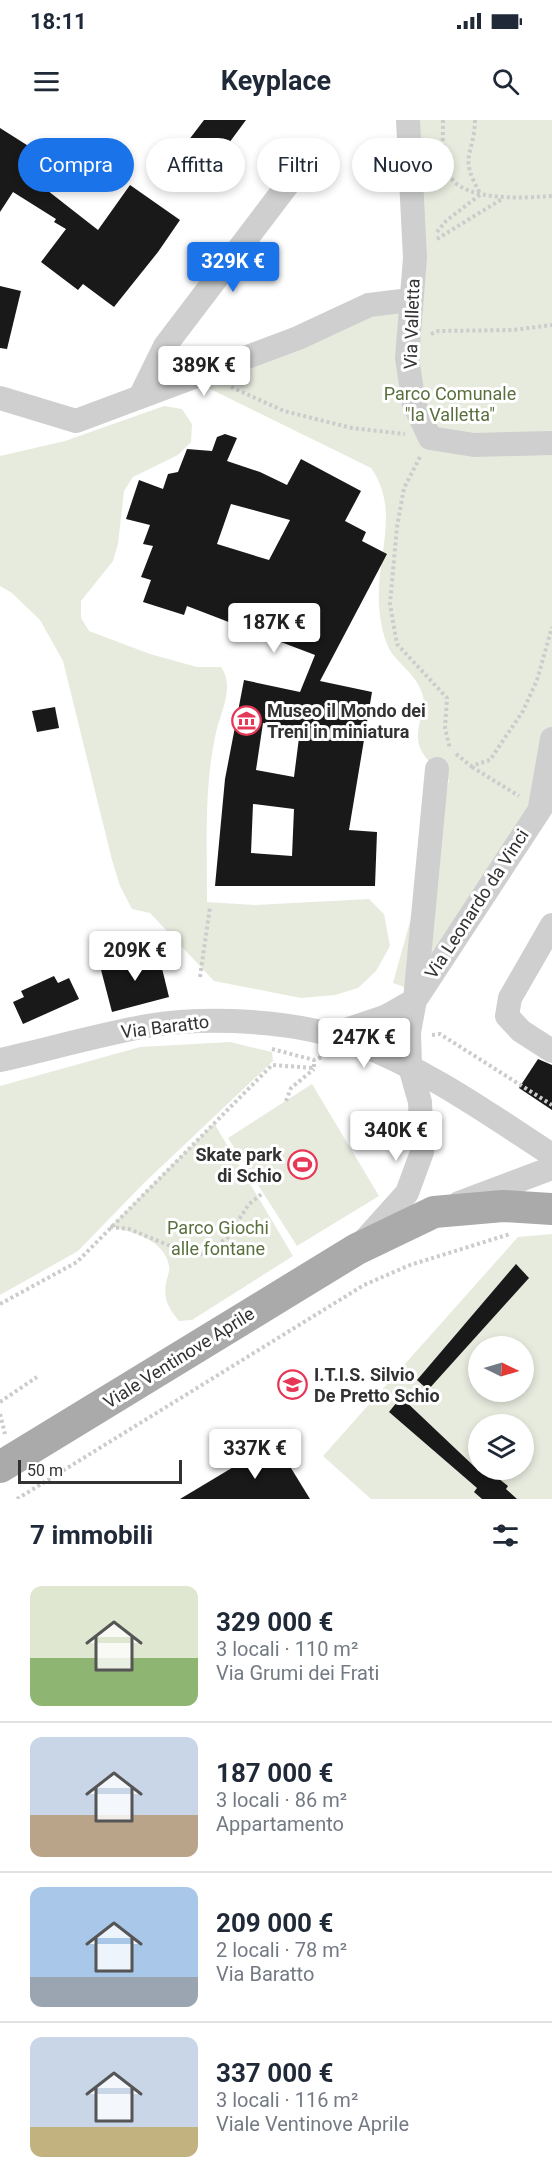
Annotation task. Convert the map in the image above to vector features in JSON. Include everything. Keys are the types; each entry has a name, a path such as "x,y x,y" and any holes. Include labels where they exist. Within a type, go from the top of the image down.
{"main road":[{"name":"Viale Ventinove Aprile","path":"0,1467 357,1249 434,1212 503,1206 552,1209"}],"street":[{"name":"Via Valletta","path":"408,120 415,258 406,358 414,404 430,438"},
{"path":"140,397 165,346 282,192"},
{"path":"0,398 76,421 298,338 369,305 410,300"},
{"path":"430,438 474,445 552,443"},
{"path":"548,807 552,739"},
{"name":"Viale Ventinove Aprile","path":"357,1249 407,1193 422,1152 420,1102 410,1067 409,1032 415,1000 437,769"},
{"name":"Via Leonardo da Vinci","path":"415,1000 548,807"},
{"path":"550,935 510,998 507,1016 521,1031 552,1051"},
{"name":"Via Baratto","path":"331,1035 387,1016 415,1000"},
{"name":"Via Baratto","path":"0,1060 146,1026 191,1021 250,1023 331,1035 369,1048 410,1067 472,1102 552,1155"},
{"name":"Viale Ventinove Aprile","path":"434,1212 552,1168"}],"path":[{"path":"443,120 444,161 450,178 481,194 503,199 552,196"},
{"path":"475,120 473,142 466,159 481,194"},
{"path":"415,258 447,221 481,194"},
{"path":"415,258 447,231 503,199"},
{"path":"427,336 438,331 513,330 552,325"},
{"path":"204,375 284,411 352,428 430,438 404,488 390,604 397,644 447,698 445,728 447,747 471,766 548,807"},
{"path":"471,766 490,760 523,711 537,680 552,627"},
{"path":"200,976 210,907"},
{"path":"440,1034 552,1105"},
{"path":"262,1046 314,1060 314,1068 291,1088 286,1101"},
{"path":"0,1304 77,1262 272,1065 314,1068"},
{"path":"110,1227 129,1229 190,1254 202,1254 215,1248 227,1238 249,1204 263,1193"},
{"path":"17,1499 364,1285 439,1255 516,1233"},
{"path":"0,1402 37,1377"}],"green space":[{"name":"Parco Comunale \"la Valletta\"","path":"416,120 552,120 552,765 537,796 410,989 393,983 449,780 421,750 418,729 423,696 415,679 394,656 383,632 379,587 386,517 380,484 371,468 198,383 368,317 421,307 418,192 454,192 454,138 416,138"},
{"path":"164,406 182,409 192,424 191,442 178,455 133,477 124,491 118,544 113,561 81,601 81,618 89,631 150,654 197,667 221,667 225,675 227,692 215,737 209,777 207,902 255,905 369,899 384,914 390,946 376,971 358,988 335,995 301,998 214,981 150,913 132,909 120,886 112,860 63,661 40,620 12,593 0,586 0,456 65,441"},
{"path":"230,1042 272,1052 273,1061 144,1183 78,1251 0,1295 0,1086 140,1047"},
{"name":"Skate park di Schio","path":"312,1084 379,1196 297,1246 228,1138"},
{"name":"Parco Giochi alle fontane","path":"214,1123 293,1256 192,1320 179,1321 169,1307 166,1297 169,1268 161,1250 146,1238 110,1227"},
{"path":"552,1234 552,1499 371,1499 323,1456 518,1237"}],"building":[{"path":"204,120 246,120 233,138 190,138"},
{"path":"0,128 18,139 18,192 49,192 98,230 125,192 134,192 134,188 180,220 158,252 114,307 83,284 78,290 41,262 66,229 54,222 56,219 13,192 0,212"},
{"path":"0,286 21,291 7,349 0,348"},
{"path":"225,434 237,438 227,461 260,472 287,485 301,459 361,491 345,521 366,532 362,541 387,554 320,681 372,692 349,830 377,832 375,886 215,886 225,779 244,680 300,692 315,655 187,606 184,615 143,602 151,580 141,577 153,546 143,544 150,525 126,519 139,480 163,489 168,474 178,472 187,449 212,451 217,437","holes":["231,504 290,520 269,560 217,544","263,723 300,730 294,777 256,770","253,804 294,809 292,856 251,853"]},
{"path":"55,707 59,728 37,732 32,711"},
{"path":"158,952 169,997 112,1012 100,966"},
{"path":"54,976 58,983 69,978 79,999 23,1024 13,1002 24,997 21,991"},
{"path":"538,1059 552,1065 552,1110 519,1088"},
{"path":"516,1264 529,1278 477,1336 468,1336 468,1346 428,1390 417,1380"},
{"path":"401,1397 468,1461 468,1480 500,1480 517,1499 482,1499 474,1492 477,1488 389,1412"},
{"path":"275,1442 310,1499 180,1499"}],"place":[{"name":"Museo il Mondo dei Treni in miniatura","path":"246,721"},
{"name":"Skate park di Schio","path":"303,1165"},
{"name":"I.T.I.S. Silvio De Pretto Schio","path":"293,1385"}]}
